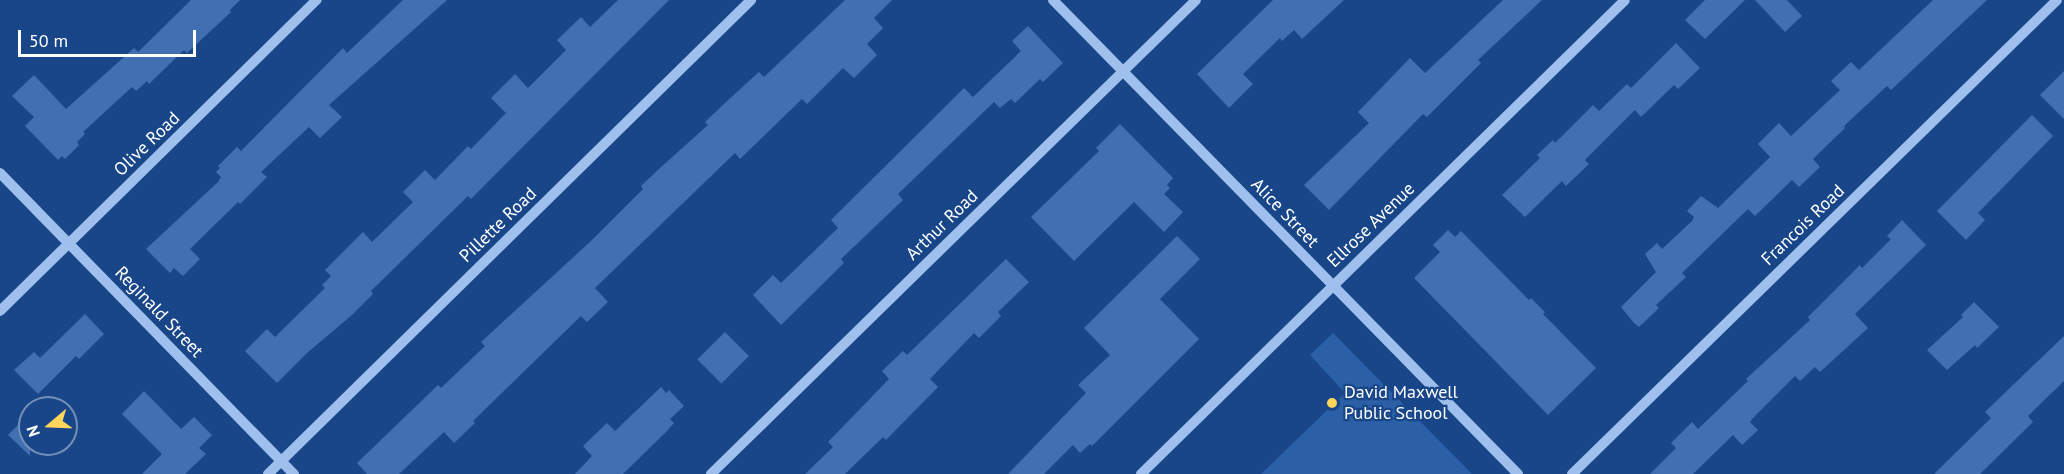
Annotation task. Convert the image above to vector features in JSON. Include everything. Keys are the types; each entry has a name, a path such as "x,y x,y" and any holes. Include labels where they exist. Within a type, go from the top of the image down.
{"street":[{"name":"Olive Road","path":"0,311 317,0"},
{"name":"Pillette Road","path":"268,474 751,0"},
{"name":"Alice Street","path":"1053,0 1518,474"},
{"name":"Arthur Road","path":"711,474 1196,0"},
{"name":"Ellrose Avenue","path":"1141,474 1625,0"},
{"name":"Francois Road","path":"1572,474 2057,0"},
{"name":"Reginald Street","path":"0,173 294,474"}],"shaded area":[{"name":"David Maxwell Public School","path":"1333,333 1472,474 1261,474 1345,393 1310,355"}],"building":[{"path":"191,0 240,0 230,10 231,12 187,53 184,50 149,84 147,81 136,91 132,87 83,132 85,134 77,142 79,145 65,159 62,156 58,160 25,126 34,117 12,96 34,75 66,109 134,48 138,52"},
{"path":"403,0 447,0 329,105 342,117 320,138 309,127 261,172 267,177 190,249 200,259 183,276 174,268 170,273 146,249 218,182 221,177 216,172 220,168 218,166 237,147 241,151 343,48 347,53"},
{"path":"618,0 669,0 471,199 468,196 371,291 373,294 352,315 307,353 277,383 245,351 267,329 275,337 325,288 322,285 331,276 325,270 363,232 372,242 413,202 403,192 425,170 435,180 468,146 471,149 506,113 491,98 515,74 528,88 566,50 557,40 581,17 590,27"},
{"path":"845,0 892,0 874,18 883,28 867,44 877,55 854,78 843,68 807,104 802,99 740,159 735,153 595,288 608,302 587,322 581,316 473,421 475,423 454,443 444,432 399,474 367,474 357,463 438,385 441,388 485,346 481,342 592,240 643,189 641,186 708,125 705,122 726,102 759,72 764,77"},
{"path":"1273,0 1344,0 1302,39 1294,30 1282,41 1280,38 1243,74 1253,84 1229,108 1197,74"},
{"path":"1503,0 1542,0 1478,60 1481,63 1427,117 1423,114 1329,210 1304,185 1369,123 1358,112 1410,58 1425,73"},
{"path":"1705,0 1745,0 1705,39 1685,20"},
{"path":"1755,0 1787,0 1802,16 1785,32"},
{"path":"1933,0 1987,0 1891,90 1887,86 1844,126 1845,128 1813,159 1820,167 1799,187 1792,180 1755,216 1748,209 1682,273 1686,277 1656,305 1659,308 1639,327 1634,323 1621,307 1656,272 1645,254 1657,243 1662,249 1692,221 1694,217 1687,211 1701,196 1718,208 1770,157 1758,144 1779,123 1791,136 1840,90 1831,81 1851,62 1859,70"},
{"path":"1028,26 1063,63 1043,82 1040,79 1015,103 1011,99 1000,108 994,102 898,194 903,200 841,259 844,263 781,325 753,295 773,275 781,283 838,228 831,220 964,88 973,97 1021,51 1012,41"},
{"path":"1676,43 1700,68 1678,89 1674,85 1641,117 1635,110 1585,160 1589,164 1566,186 1562,181 1525,217 1502,195 1540,158 1537,155 1553,140 1555,143 1593,105 1599,111 1627,84 1631,88"},
{"path":"2064,71 2064,119 2040,95"},
{"path":"2032,115 2053,136 1978,213 1985,220 1966,240 1937,211"},
{"path":"1120,124 1173,178 1167,185 1170,188 1164,194 1183,212 1164,232 1134,202 1074,261 1031,217 1099,151 1096,148"},
{"path":"1902,220 1926,245 1855,314 1868,328 1820,372 1815,367 1800,381 1795,376 1753,418 1750,422 1758,430 1742,445 1733,435 1693,474 1650,474 1676,448 1671,443 1692,422 1698,429 1748,381 1746,379 1810,320 1808,317 1860,265 1862,268 1891,239 1887,236"},
{"path":"1448,230 1455,237 1461,231 1529,300 1531,298 1545,312 1543,314 1596,368 1548,415 1414,278 1440,252 1433,245"},
{"path":"1177,236 1200,259 1160,299 1199,339 1092,446 1090,444 1080,453 1073,445 1044,474 1008,474 1086,393 1078,385 1110,355 1084,328"},
{"path":"1006,259 1029,282 998,312 1001,316 979,338 974,333 930,379 938,387 886,440 883,437 845,474 805,474 833,447 828,442 889,379 882,371 903,351 907,355"},
{"path":"1974,302 1999,327 1977,348 1975,345 1947,370 1927,350 1963,317 1961,315"},
{"path":"85,314 104,334 79,359 76,356 38,394 14,370 34,352 40,358"},
{"path":"725,332 749,356 721,384 697,360"},
{"path":"2064,336 2064,381 2028,416 2033,422 1980,474 1934,474 1991,418 1985,412"},
{"path":"661,387 666,393 669,390 684,406 670,419 674,423 666,432 623,474 575,474 592,456 583,446 607,423 615,431"},
{"path":"144,391 181,429 194,417 212,435 199,448 206,454 185,474 142,474 162,454 122,414"},
{"path":"18,425 18,445 8,435"}],"place":[{"name":"David Maxwell Public School","path":"1332,403"}]}
